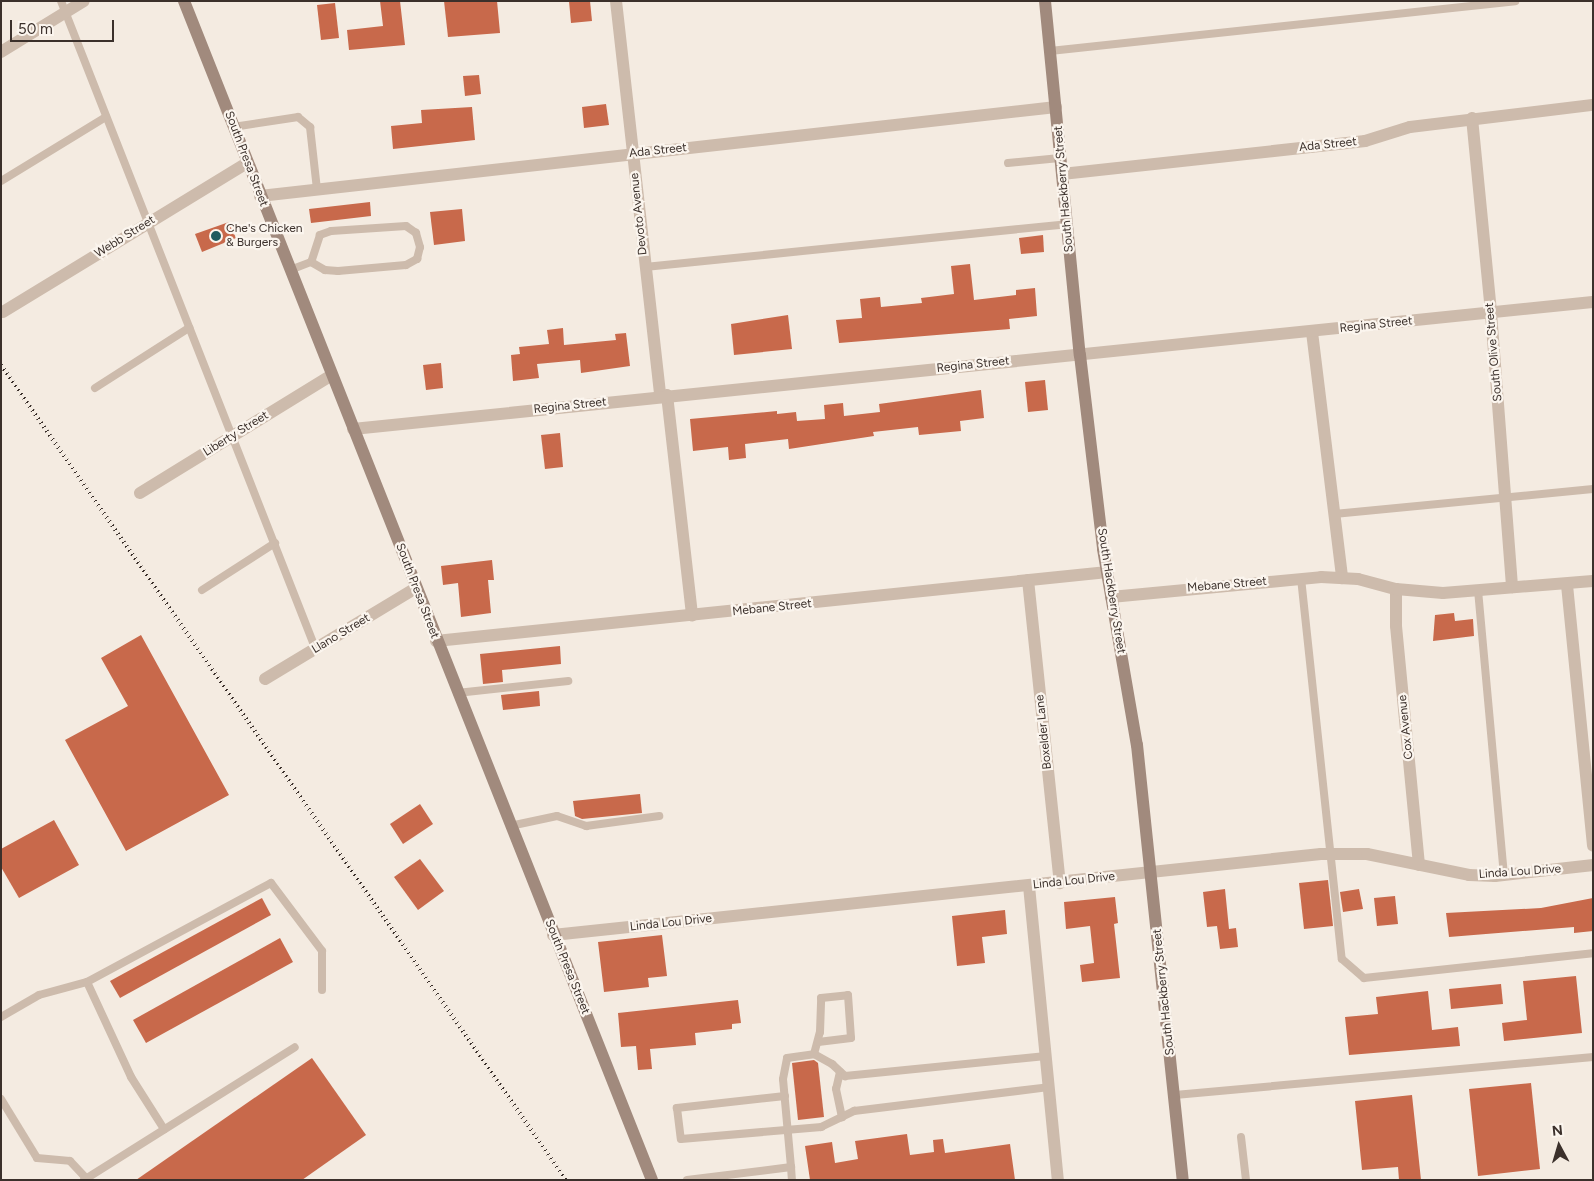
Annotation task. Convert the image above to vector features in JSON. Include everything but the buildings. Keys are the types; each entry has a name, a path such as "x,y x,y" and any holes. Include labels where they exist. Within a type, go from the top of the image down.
{"main road":[{"name":"South Presa Street","path":"184,1 436,641 652,1180"},
{"name":"South Hackberry Street","path":"1045,1 1080,355 1107,572 1137,745 1152,872 1183,1180"}],"street":[{"path":"1,52 63,7 84,1"},
{"name":"Devoto Avenue","path":"616,1 645,267 664,396 692,616"},
{"name":"Ada Street","path":"1062,174 1365,141 1410,127 1472,118 1593,105"},
{"name":"Ada Street","path":"260,196 1056,108"},
{"name":"South Olive Street","path":"1472,118 1491,313 1512,586"},
{"name":"Webb Street","path":"3,312 247,163"},
{"name":"Regina Street","path":"353,429 1593,302"},
{"path":"1312,332 1342,578"},
{"name":"Liberty Street","path":"140,493 332,375"},
{"name":"Mebane Street","path":"436,641 1107,572"},
{"name":"Mebane Street","path":"1111,596 1301,578 1342,578 1396,589"},
{"name":"Boxelder Lane","path":"1028,580 1060,883"},
{"path":"1396,589 1443,593 1512,586 1593,582"},
{"path":"1567,584 1593,846"},
{"name":"Llano Street","path":"265,679 416,588"},
{"name":"Cox Avenue","path":"1396,589 1396,626 1419,865"},
{"name":"Linda Lou Drive","path":"554,935 1330,854 1367,854 1453,873 1504,875 1593,866"},
{"path":"1029,886 1058,1180"}],"lane":[{"path":"1050,51 1515,1"},
{"path":"63,7 316,650"},
{"path":"1,181 106,117"},
{"path":"233,127 298,117 310,127 317,189"},
{"path":"1008,163 1060,158"},
{"path":"645,267 1067,224"},
{"path":"290,270 310,262 320,235 331,231 406,226 416,233 420,247 418,259 406,265 338,271 325,270 310,262"},
{"path":"95,388 189,328"},
{"path":"1334,514 1593,489"},
{"path":"202,590 275,543"},
{"path":"1301,578 1342,959 1364,978 1593,953"},
{"path":"1478,590 1504,875"},
{"path":"457,693 568,681"},
{"path":"510,826 557,816 586,826 659,816"},
{"path":"1,1017 39,995 88,982 271,883 322,951 322,990"},
{"path":"88,982 131,1077 164,1129"},
{"path":"814,1054 818,1042 821,998 848,995 851,1038 818,1042"},
{"path":"1,1099 37,1158 70,1161 85,1179 295,1047"},
{"path":"792,1180 790,1128 783,1079 787,1058 814,1054 844,1076 1046,1056"},
{"path":"1175,1095 1593,1056"},
{"path":"840,1072 836,1089 842,1117"},
{"path":"785,1096 677,1108 680,1139 790,1128 821,1128 854,1111 921,1100 1049,1087"},
{"path":"1241,1137 1246,1180"},
{"path":"687,1180 791,1167"}],"railway":[{"path":"1,365 566,1180"}],"place":[{"name":"Che's Chicken & Burgers","path":"216,236"}]}
